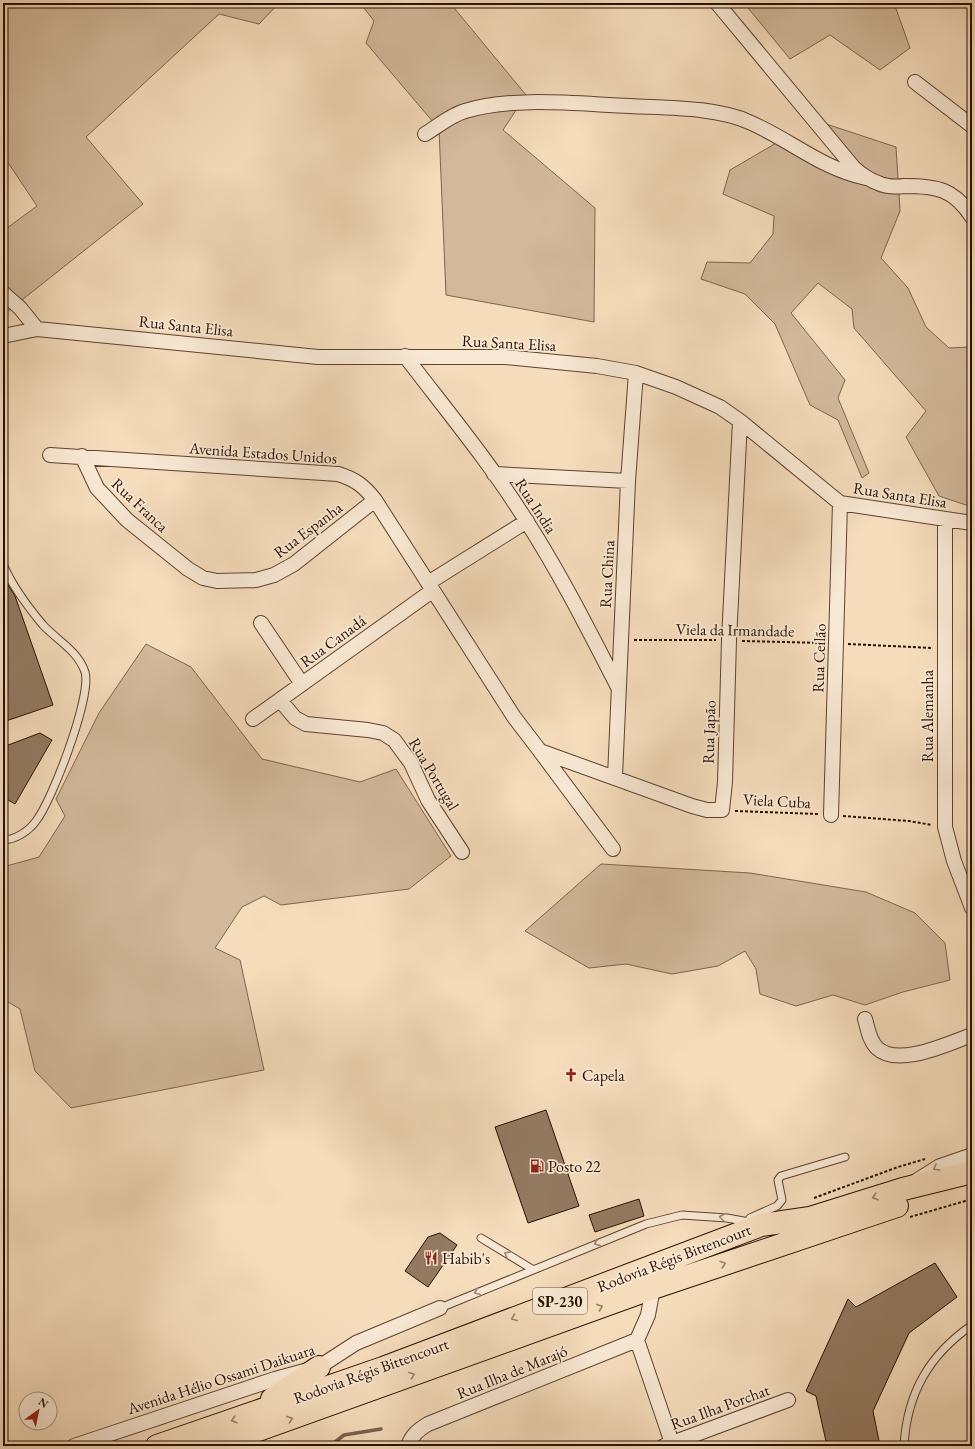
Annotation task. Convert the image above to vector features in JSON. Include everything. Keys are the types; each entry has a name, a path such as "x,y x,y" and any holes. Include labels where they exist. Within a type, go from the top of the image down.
{"highway":[{"name":"Rodovia Régis Bittencourt","path":"157,1446 383,1368 751,1223 810,1218 903,1189 972,1172"},
{"name":"Rodovia Régis Bittencourt","path":"214,1446 654,1288 942,1191 972,1185"},
{"path":"255,1412 319,1367"}],"street":[{"path":"717,3 854,168 866,178"},
{"path":"915,82 972,126"},
{"path":"425,134 463,112 492,105 562,102 704,111 730,115 749,121 838,171 866,178 878,184 895,187 929,186 945,190 957,198 972,216"},
{"path":"3,293 20,308 37,329"},
{"name":"Rua Santa Elisa","path":"3,336 37,329 318,356 366,358 405,356 505,357 597,366 636,373 697,396 720,407 740,421 840,503 972,523"},
{"name":"Rua India","path":"405,356 494,474 527,521 563,583 618,687"},
{"name":"Rua China","path":"616,777 620,640 628,481 636,373"},
{"name":"Rua Japão","path":"722,810 725,782 729,640 740,421"},
{"name":"Avenida Estados Unidos","path":"50,455 338,474 352,478 365,486 375,500 514,717 540,751"},
{"name":"Rua Franca","path":"82,456 97,488 133,525 188,569"},
{"path":"494,474 628,481"},
{"name":"Rua Espanha","path":"188,569 203,578 217,581 256,580 274,575 294,564 375,500"},
{"name":"Rua Ceilão","path":"831,815 840,503"},
{"name":"Rua Alemanha","path":"945,519 945,827 954,862 972,908"},
{"name":"Rua Canadá","path":"253,719 302,684 430,587 527,521"},
{"path":"261,623 302,684"},
{"name":"Rua Portugal","path":"280,700 295,718 306,724 368,730 383,733 394,740 411,763 428,800 462,852"},
{"path":"540,751 616,777 692,806 707,810 722,810"},
{"path":"540,751 613,849"},
{"path":"865,1019 871,1040 877,1048 890,1055 914,1055 972,1035"},
{"path":"903,1189 940,1166 972,1156"},
{"path":"654,1288 648,1315 637,1340 668,1445"},
{"name":"Avenida Hélio Ossami Daikuara","path":"74,1446 275,1379 319,1367 356,1343 440,1308"},
{"name":"Rua Ilha de Marajó","path":"408,1446 411,1438 418,1430 428,1424 637,1340"},
{"name":"Rua Ilha Porchat","path":"668,1445 788,1400"}],"lane":[{"path":"3,564 23,599 44,626 62,640 79,660 85,673 85,685 80,711 56,784 37,821 26,832 8,840 3,840"},
{"path":"440,1308 532,1269 646,1224 682,1214 694,1214 751,1223 777,1206 782,1200 777,1186 778,1180 781,1176 845,1157"},
{"path":"481,1238 532,1269"},
{"path":"904,1446 905,1430 912,1399 924,1373 943,1350 972,1325"}],"path":[{"name":"Viela da Irmandade","path":"620,640 729,640 945,649"},
{"name":"Viela Cuba","path":"722,810 831,815 909,821 945,827"},
{"path":"812,1198 898,1167 928,1159"}],"shaded area":[{"path":"3,3 279,3 259,24 219,14 86,137 143,204 3,315 3,231 37,206 3,155"},
{"path":"360,3 450,3 526,95 503,130 595,208 594,322 446,295 439,129 366,43 374,21"},
{"path":"744,3 894,3 910,48 880,70 830,35 790,59"},
{"path":"820,122 896,147 900,211 881,258 908,288 926,327 949,348 969,347 972,350 972,507 939,496 906,437 926,411 854,328 852,309 818,283 791,313 845,380 838,398 869,473 862,478 838,420 810,405 775,324 745,294 701,279 707,262 750,263 773,234 774,216 723,194 730,170 778,142 829,171 845,153"},
{"path":"146,644 191,667 262,759 360,782 396,769 451,856 409,889 281,905 264,896 242,907 215,948 240,960 264,1070 71,1108 35,1071 20,1009 3,999 3,867 39,857 65,816 56,799 99,713"},
{"path":"601,864 750,873 866,892 915,913 945,943 950,980 903,992 865,1005 833,995 796,1006 760,994 756,969 745,951 718,966 672,974 626,964 589,968 525,931"}],"building":[{"path":"8,585 15,596 53,705 3,722 3,586"},
{"path":"40,733 52,740 15,804 3,797 3,747"},
{"name":"Posto 22","path":"546,1110 579,1206 528,1223 495,1127"},
{"name":"Posto 22","path":"639,1199 644,1216 595,1232 589,1215"},
{"name":"Habib's","path":"440,1233 457,1245 428,1287 405,1271 428,1237"},
{"path":"935,1263 957,1297 909,1333 873,1411 880,1446 827,1446 816,1396 806,1391 848,1299 856,1307"}],"waterway":[{"path":"330,1446 344,1435 381,1429"}],"place":[{"name":"Capela","path":"571,1075"},
{"name":"Posto 22","path":"537,1166"},
{"name":"Habib's","path":"431,1258"}]}
